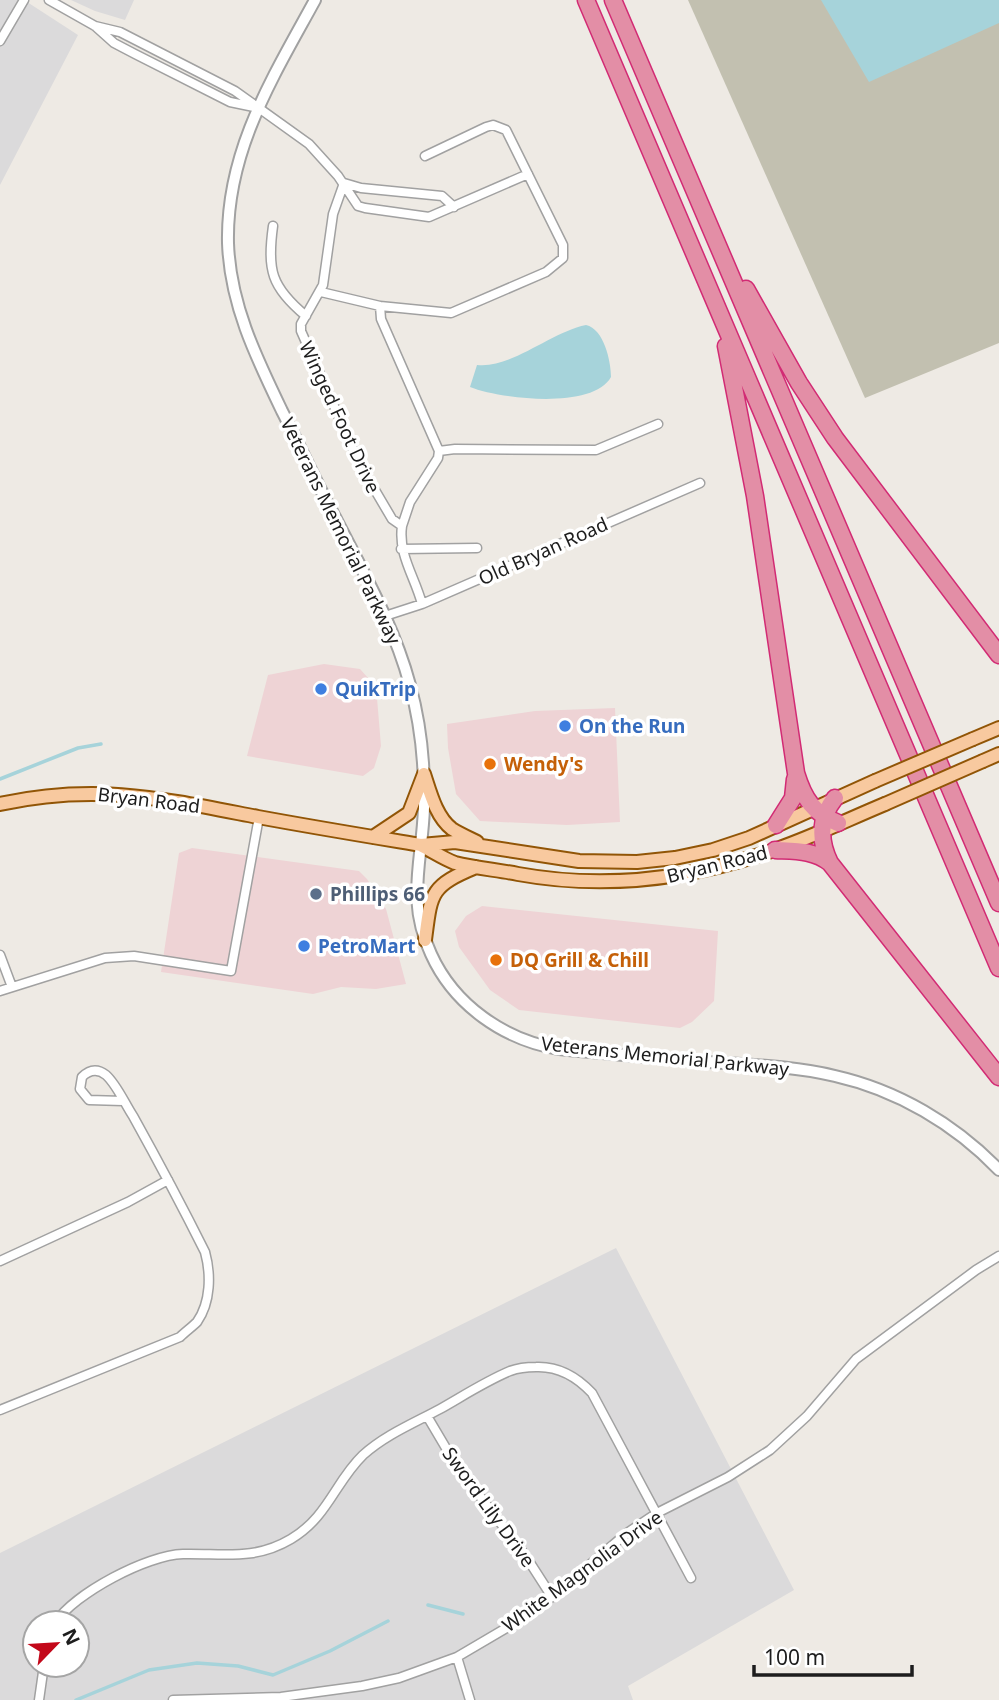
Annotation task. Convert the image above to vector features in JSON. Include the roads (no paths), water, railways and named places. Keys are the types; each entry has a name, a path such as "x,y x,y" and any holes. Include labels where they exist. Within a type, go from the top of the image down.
{"highway":[{"path":"586,0 999,968"},
{"path":"612,0 999,903"},
{"path":"707,221 799,383 835,438 999,655"},
{"path":"720,313 755,496 796,774 800,789 824,820"},
{"path":"776,825 793,798 796,774"},
{"path":"830,863 822,844 824,820 835,798"},
{"path":"775,850 809,852 830,863 999,1077"}],"main road":[{"path":"835,798 999,728"},
{"name":"Bryan Road","path":"0,804 54,795 99,793 177,801 421,845 455,842 579,862 656,861 713,850 776,825 824,820 886,804 999,754"},
{"path":"373,837 409,813 424,774"},
{"path":"424,774 431,798 450,828 488,848"},
{"name":"Bryan Road","path":"421,845 453,862 551,879 628,881 722,866 775,850 824,820"},
{"path":"425,940 434,893 453,876 477,866"}],"street":[{"path":"0,41 24,0"},
{"path":"49,0 95,26 114,43 230,102 257,108"},
{"name":"Veterans Memorial Parkway","path":"315,0 257,108 235,177 229,215 230,261 237,303 255,353 385,616 402,656 413,694 424,774 416,896 425,940 440,972 463,1000 493,1024 529,1041 559,1049 797,1070 850,1080 881,1090 928,1114 960,1135 999,1170"},
{"path":"95,26 120,32 235,91 309,144 326,160 358,206 429,217 528,174"},
{"path":"321,292 380,306 451,313 546,272 560,262 564,253 563,245 506,130 494,125 425,156"},
{"path":"344,183 361,188 442,196 454,207"},
{"name":"Winged Foot Drive","path":"344,183 333,214 321,292 302,324 302,337 359,463 392,519 402,526"},
{"path":"273,226 270,266 285,296 306,316"},
{"path":"380,306 382,318 439,451 438,458 410,502 402,526 401,549 418,586 422,604"},
{"path":"439,451 596,450 658,424"},
{"name":"Old Bryan Road","path":"385,616 422,604 699,482"},
{"path":"401,549 477,548"},
{"path":"0,991 115,957 134,956 232,971 259,817"},
{"path":"0,955 12,987"},
{"path":"0,1410 180,1337 197,1322 206,1302 209,1267 205,1252 168,1180 123,1101 107,1076 98,1070 82,1077 80,1089 89,1100 123,1101"},
{"path":"1,1257 128,1202 168,1180"},
{"name":"White Magnolia Drive","path":"173,1700 281,1697 362,1686 399,1678 457,1657 552,1597 627,1533 657,1513 728,1477 770,1451 807,1416 856,1359 999,1256"},
{"path":"67,1609 76,1599 96,1587 164,1557 181,1554 247,1555 291,1539 318,1518 361,1457 394,1433 511,1371 536,1367 551,1367 581,1381 601,1406 691,1578"},
{"name":"Sword Lily Drive","path":"427,1416 461,1473 525,1555 552,1597"},
{"path":"457,1657 470,1700"},
{"path":"39,1700 42,1679"}],"water":[{"path":"821,0 999,0 999,23 869,82"},
{"path":"586,325 602,339 610,363 611,377 601,387 586,394 545,399 502,395 470,387 477,365 490,365 517,356"}],"waterway":[{"path":"0,779 78,748 101,744"},
{"path":"428,1605 463,1614"},
{"path":"76,1700 149,1670 197,1663 238,1666 273,1675 330,1651 388,1621"}],"place":[{"name":"QuikTrip","path":"321,689"},
{"name":"On the Run","path":"565,726"},
{"name":"Wendy's","path":"490,764"},
{"name":"Phillips 66","path":"316,894"},
{"name":"PetroMart","path":"304,946"},
{"name":"DQ Grill & Chill","path":"496,960"}]}
